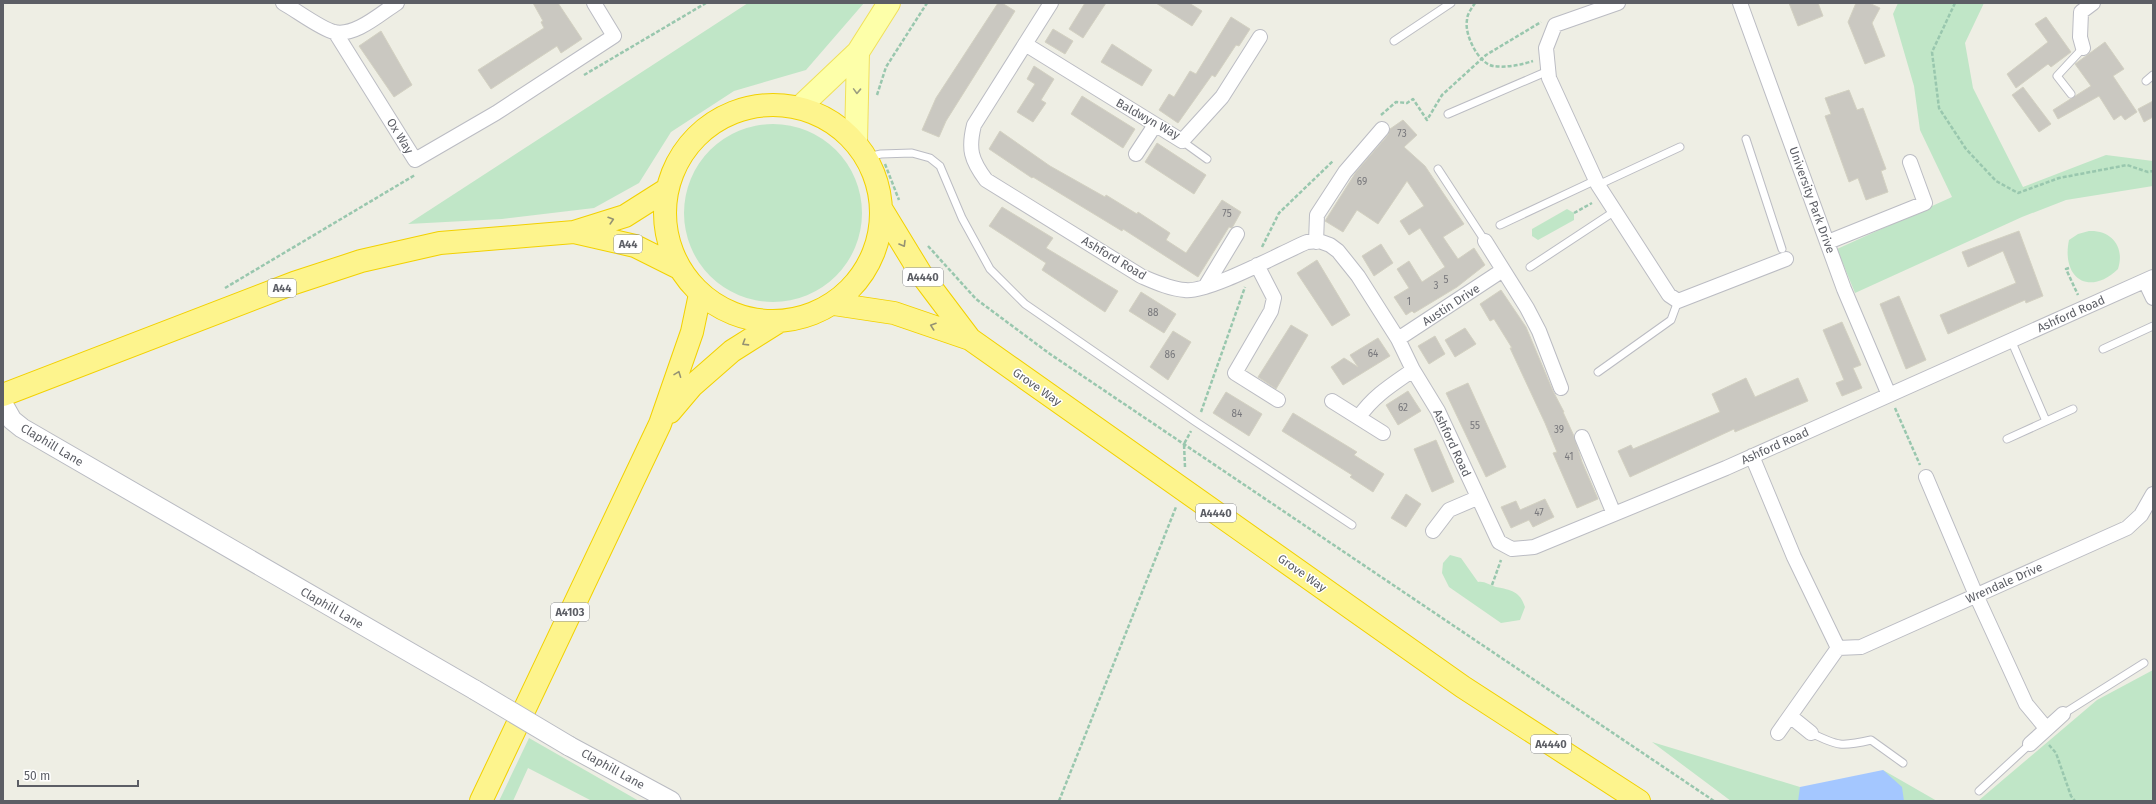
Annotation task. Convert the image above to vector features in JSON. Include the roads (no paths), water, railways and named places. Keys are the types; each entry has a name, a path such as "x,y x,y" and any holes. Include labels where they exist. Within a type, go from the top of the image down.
{"highway":[{"path":"765,104 800,107 821,115 840,127 861,149 875,174 882,210 880,238 870,264 854,286 834,304 807,317 778,322 750,320 723,310 700,294 678,268 668,243 664,217 666,190 679,158 701,131 731,113 765,104"},
{"name":"A44","path":"3,396 294,283 361,261 440,244 574,232 625,216 666,190"},
{"name":"Grove Way","path":"882,210 921,274 970,339"},
{"name":"A44","path":"574,232 635,246 678,268"},
{"name":"A4103","path":"481,801 660,424 692,332 700,294"},
{"name":"Grove Way","path":"834,304 894,313 970,339 1463,687 1639,801"},
{"name":"A4103","path":"660,424 692,386 732,351 778,322"}],"main road":[{"path":"800,107 858,52 890,3"},
{"path":"858,52 861,149"}],"street":[{"name":"Ox Way","path":"283,3 334,32 415,160 496,113 614,36 594,3"},
{"path":"334,32 346,32 359,27 397,3"},
{"name":"Ashford Road","path":"1051,3 974,125 970,140 971,155 977,168 986,180 1141,276 1164,285 1186,291 1205,287 1307,242 1330,245 1349,263 1398,339 1413,370 1438,411 1477,498 1499,542 1512,550 1534,547 1752,456 2149,279"},
{"path":"1618,3 1555,25 1546,48 1549,78 1600,187 1615,212 1670,295 1678,301 1785,258"},
{"name":"University Park Drive","path":"1740,3 1844,289 1889,395"},
{"path":"2083,48 2080,37 2081,12 2093,3"},
{"name":"Baldwyn Way","path":"1025,44 1154,126 1182,141 1222,97 1260,37"},
{"path":"1136,154 1154,126"},
{"path":"1316,242 1316,215 1345,172 1382,129"},
{"path":"1828,242 1925,203 1910,162"},
{"path":"1205,287 1237,234"},
{"path":"1485,241 1527,308 1539,331 1561,388"},
{"path":"1257,265 1274,298 1271,312 1235,373 1278,400"},
{"name":"Austin Drive","path":"1398,339 1503,270"},
{"path":"2149,279 2153,298"},
{"path":"1359,417 1373,400 1413,370"},
{"path":"1332,401 1383,433"},
{"name":"Claphill Lane","path":"3,404 12,420 22,428 569,746 671,801"},
{"path":"1582,437 1614,514"},
{"path":"1752,456 1794,556 1838,648 1778,733"},
{"path":"1926,477 1976,595 2039,735 2063,714"},
{"name":"Wrendale Drive","path":"1838,648 1861,647 2127,528 2141,515 2152,497"},
{"path":"1433,531 1449,510 1477,498"},
{"path":"1790,716 1811,733"}],"lane":[{"path":"1394,41 1451,3"},
{"path":"2071,94 2057,76 2083,48"},
{"path":"1448,114 1548,70"},
{"path":"2146,81 2153,75"},
{"path":"1746,139 1785,258"},
{"path":"1182,141 1207,159"},
{"path":"1500,225 1600,187 1680,148"},
{"path":"861,149 881,154 912,154 930,158 940,166 962,218 990,269 1025,304 1190,418 1352,525"},
{"path":"1438,169 1485,241"},
{"path":"1530,267 1615,212"},
{"path":"1598,372 1671,320 1678,301"},
{"path":"2103,349 2153,326"},
{"path":"2011,340 2046,421"},
{"path":"2007,439 2073,409"},
{"path":"2063,714 2144,662"},
{"path":"1811,733 1836,745 1848,746 1871,740 1903,763"},
{"path":"1979,791 2039,735"}],"water":[{"path":"1883,770 1902,787 1904,801 1798,801 1800,787"}]}
